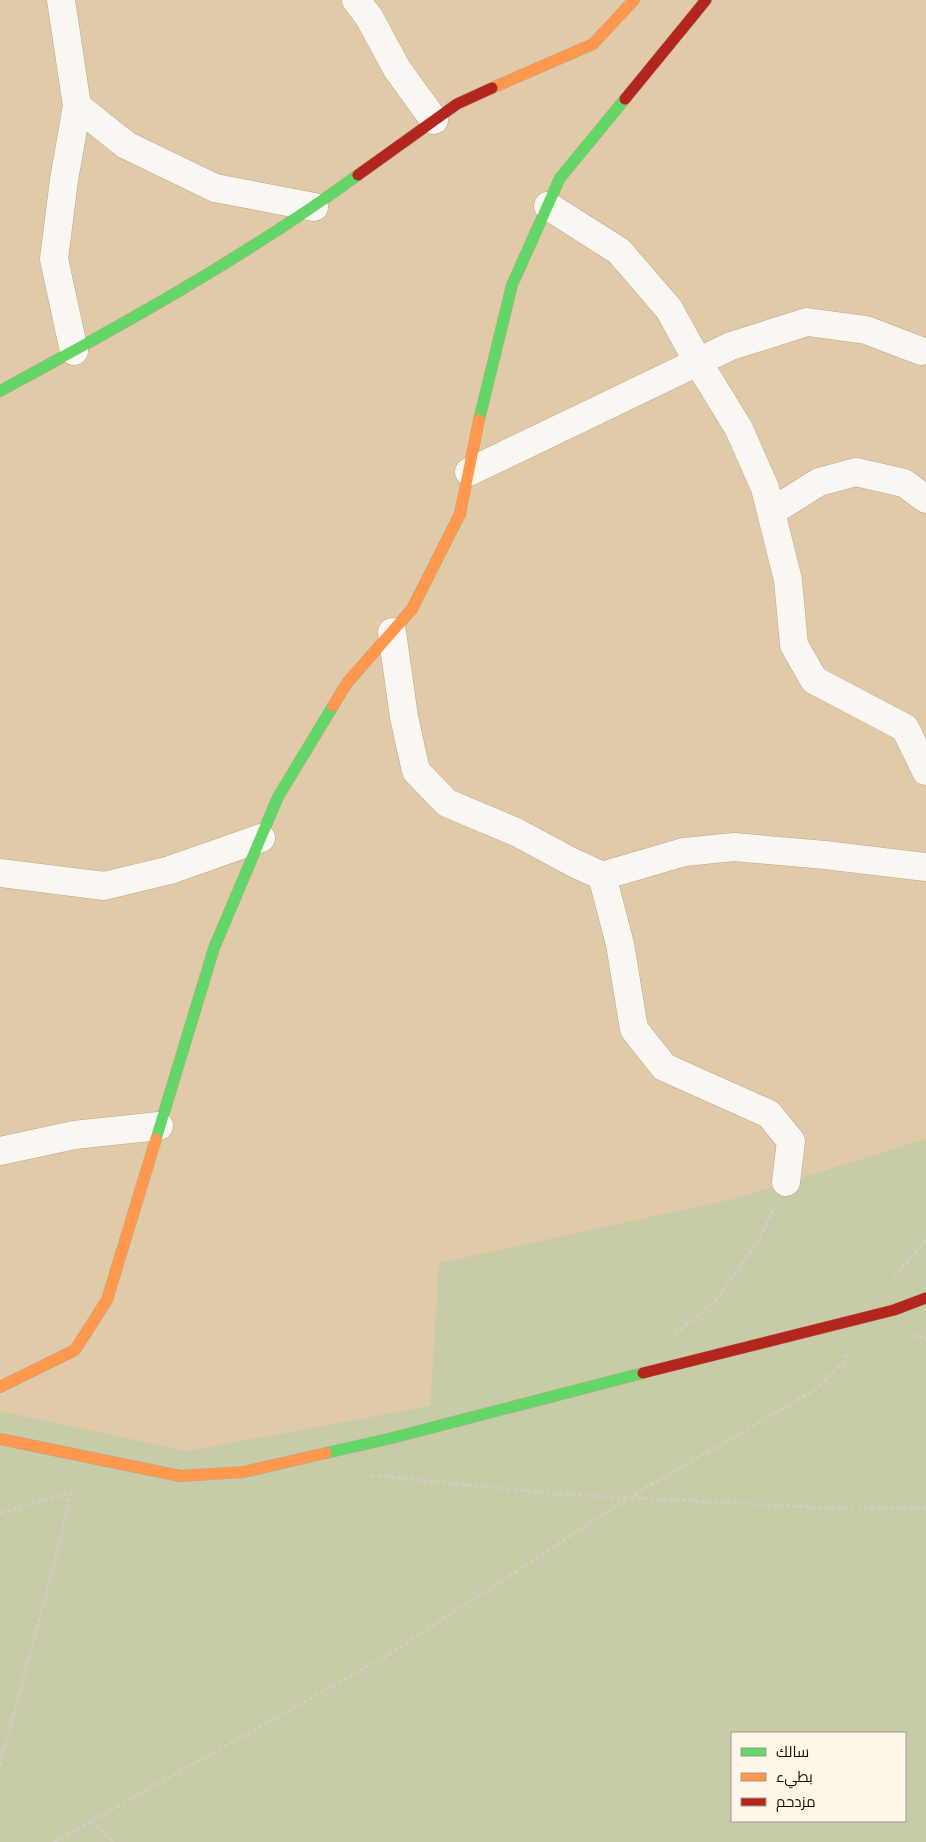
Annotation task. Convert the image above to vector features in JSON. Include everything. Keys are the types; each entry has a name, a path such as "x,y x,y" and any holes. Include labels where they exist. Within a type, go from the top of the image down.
{"street":[{"path":"61,0 77,106 64,180 54,259 74,351"},
{"path":"356,0 369,17 397,69 434,120"},
{"path":"0,391 129,321 314,207 456,104 593,44 634,0"},
{"path":"0,1387 75,1350 108,1300 214,948 278,797 347,683 412,609 460,514 483,400 512,286 560,178 706,0"},
{"path":"77,106 126,146 215,188 314,207"},
{"path":"548,206 618,251 669,309 698,362 739,429 765,488 788,580 794,645 814,680 905,728 926,771"},
{"path":"469,472 731,346 807,322 866,330 921,350"},
{"path":"770,512 818,482 856,472 904,483 926,499"},
{"path":"392,632 404,717 416,771 447,803 516,832 602,876 684,852 734,847 926,867"},
{"path":"0,873 104,886 170,870 261,838"},
{"path":"602,876 620,944 634,1028 664,1067 769,1114 791,1142 786,1182"},
{"path":"0,1151 74,1135 159,1126"},
{"path":"0,1439 180,1476 244,1472 388,1439 859,1320 926,1298"}],"path":[{"path":"672,1336 716,1300 759,1239 786,1182"},
{"path":"54,1842 388,1655 630,1497 813,1391 844,1362 859,1320"},
{"path":"0,1766 80,1456"},
{"path":"363,1474 556,1494 852,1509 926,1508"},
{"path":"0,1513 71,1493"},
{"path":"90,1822 114,1842"}],"green space":[{"path":"926,1139 926,1842 0,1842 0,1411 187,1451 430,1406 439,1263 733,1199"}],"traffic: fast":[{"path":"479,420 512,285 560,178 625,99"},
{"path":"0,391 92,341 227,262 272,234 358,175"},
{"path":"156,1139 214,948 278,797 333,706"},
{"path":"326,1453 388,1439 643,1373"}],"traffic: slow":[{"path":"492,88 593,44 634,0"},
{"path":"333,706 347,683 412,609 460,514 479,420"},
{"path":"0,1387 75,1350 107,1300 156,1139"},
{"path":"0,1439 180,1476 244,1472 326,1453"}],"traffic: jam":[{"path":"625,99 706,0"},
{"path":"358,175 457,104 492,88"},
{"path":"643,1373 894,1310 926,1298"}]}
